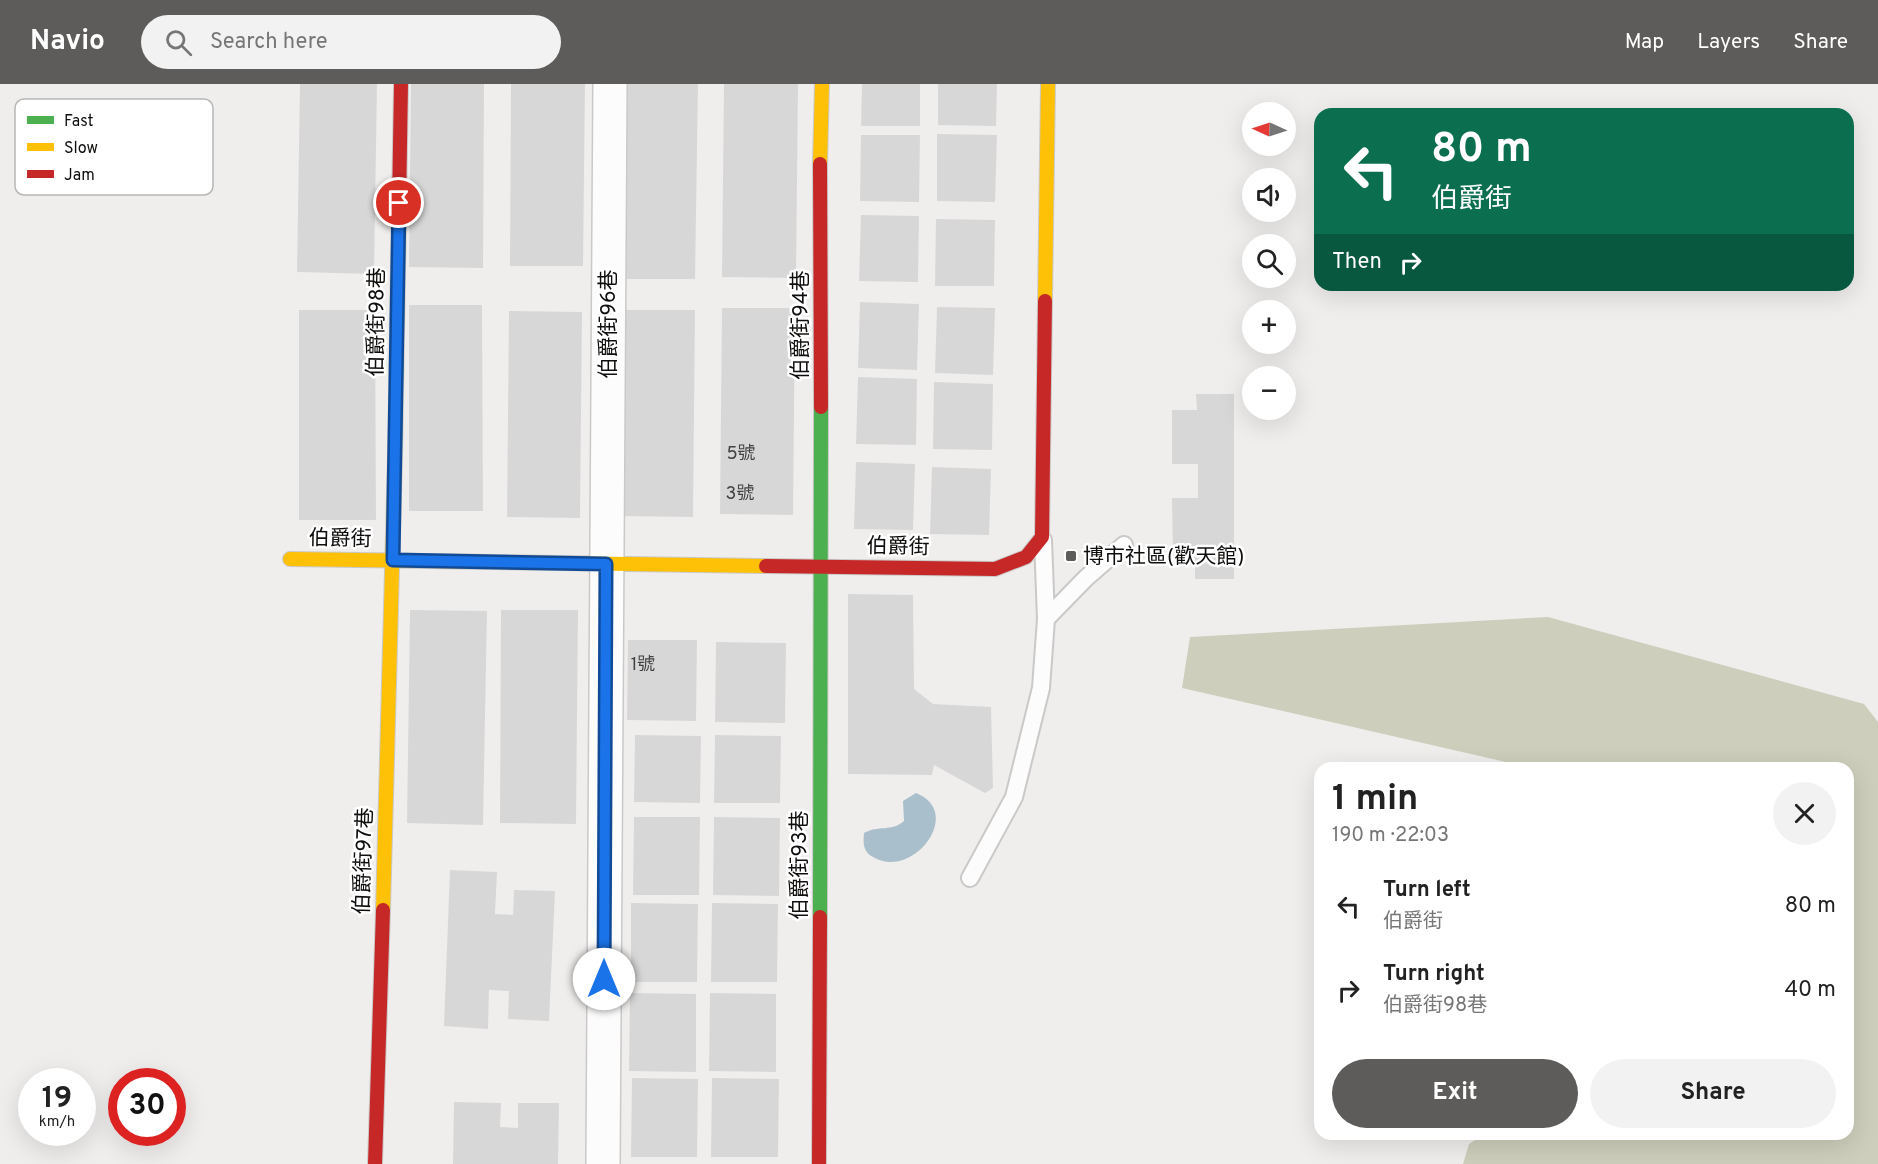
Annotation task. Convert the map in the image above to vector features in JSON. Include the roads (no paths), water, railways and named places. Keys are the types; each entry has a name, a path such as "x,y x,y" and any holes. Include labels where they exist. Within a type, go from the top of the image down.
{"street":[{"name":"伯爵街98巷","path":"393,560 401,84"},
{"name":"伯爵街96巷","path":"603,1164 610,84"},
{"name":"伯爵街94巷","path":"822,84 820,195 822,566"},
{"path":"1042,537 1048,84"},
{"name":"伯爵街","path":"290,559 995,568 1026,557 1042,537"},
{"name":"伯爵街97巷","path":"375,1164 393,560"},
{"name":"伯爵街93巷","path":"819,1164 822,566"}],"lane":[{"path":"970,878 1014,797 1041,688 1046,619 1042,537"},
{"path":"1046,619 1086,578 1124,545"}],"water":[{"path":"916,793 930,802 936,814 934,828 928,841 917,852 903,860 888,862 867,853 864,847 864,833 895,826 904,821 903,801"}],"place":[{"name":"博市社區(歡天館)","path":"1071,556"}]}
